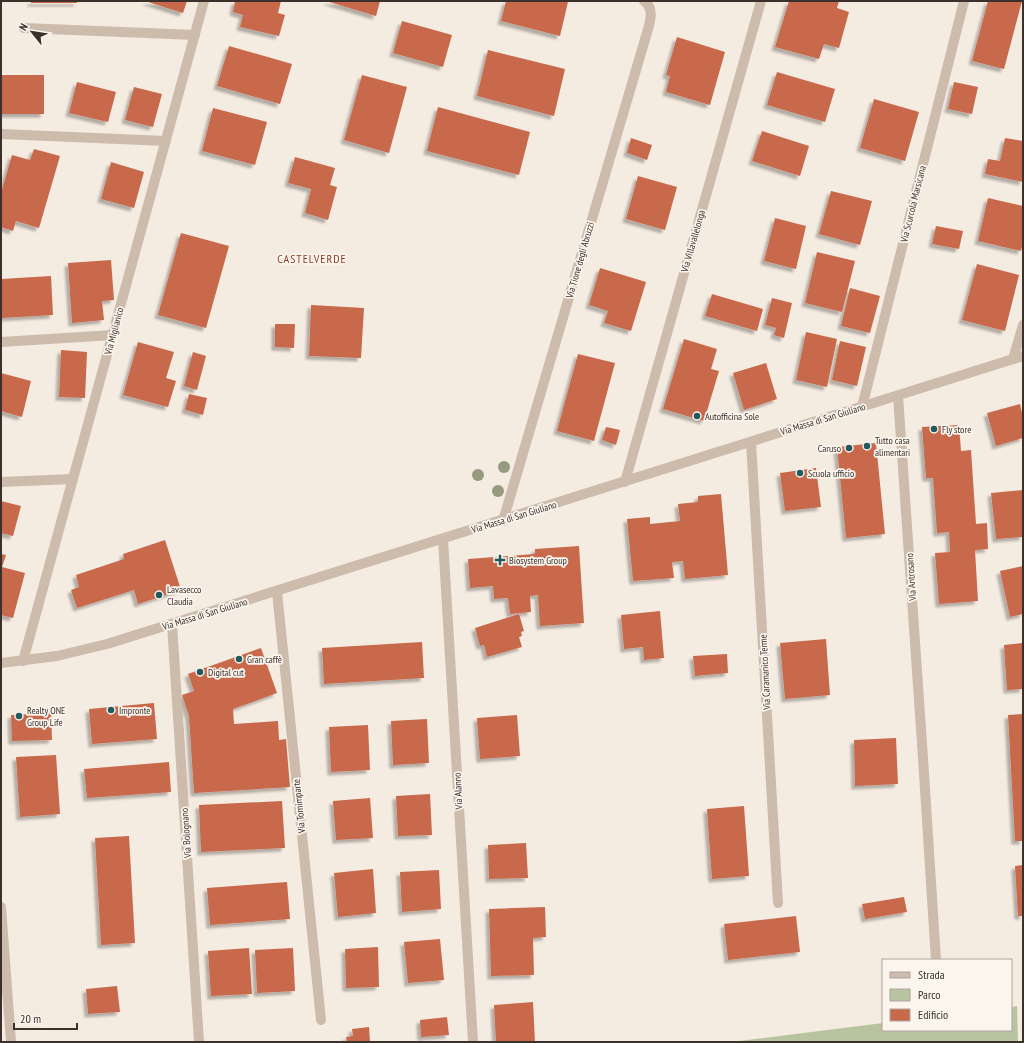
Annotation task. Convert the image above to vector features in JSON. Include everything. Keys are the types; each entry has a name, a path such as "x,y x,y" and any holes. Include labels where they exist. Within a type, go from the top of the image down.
{"street":[{"name":"Via Miglianico","path":"23,661 204,1"},
{"name":"Via Tione degli Abruzzi","path":"503,521 646,36 651,11 648,3 644,1"},
{"name":"Via Villavallelonga","path":"625,482 761,1"},
{"name":"Via Scurcola Marsicana","path":"862,407 964,1"},
{"path":"24,28 195,36"},
{"path":"1,134 166,141"},
{"path":"1018,358 1023,325"},
{"path":"1,342 112,335"},
{"name":"Via Massa di San Giuliano","path":"1,663 74,653 172,624 1018,358"},
{"name":"Via Antrosano","path":"898,396 936,959"},
{"name":"Via Caramanico Terme","path":"751,442 778,903"},
{"path":"1,482 73,479"},
{"name":"Via Alanno","path":"444,539 473,1042"},
{"name":"Via Tornimparte","path":"277,592 321,1020"},
{"name":"Via Bolognano","path":"172,624 199,1042"},
{"path":"1,907 11,1042"}],"green space":[{"path":"1017,1006 1018,1042 731,1042 882,1023 882,1031 1012,1031 1012,1007"}],"building":[{"path":"31,1 77,1 77,3 31,3"},
{"path":"145,1 187,1 183,13"},
{"path":"235,1 281,1 278,13 285,15 279,36 240,27 243,15 233,12"},
{"path":"326,1 380,1 376,16"},
{"path":"506,1 568,2 560,36 501,21"},
{"path":"789,1 839,1 837,8 849,12 839,48 824,44 819,59 775,47"},
{"path":"988,1 1022,1 1004,69 972,61"},
{"path":"402,21 452,35 443,67 393,53"},
{"path":"677,37 725,52 710,105 666,92 670,76 666,75"},
{"path":"229,46 292,64 280,104 217,86"},
{"path":"488,50 565,69 554,116 477,96"},
{"path":"777,72 835,89 825,122 767,105"},
{"path":"1,75 44,75 44,114 1,114"},
{"path":"362,75 407,87 389,153 344,140"},
{"path":"77,82 116,92 108,122 69,113"},
{"path":"954,82 978,87 972,114 948,109"},
{"path":"134,87 162,94 153,127 125,120"},
{"path":"874,99 919,112 905,161 860,148"},
{"path":"438,107 530,132 519,175 427,151"},
{"path":"213,108 267,122 255,165 202,151"},
{"path":"762,131 809,146 800,176 752,161"},
{"path":"631,138 652,145 647,160 627,153"},
{"path":"1005,138 1023,141 1023,182 985,174 988,159 1000,161"},
{"path":"34,149 60,156 39,228 16,221 13,231 1,227 1,193 12,155 30,160"},
{"path":"295,157 335,168 330,185 337,187 328,220 305,213 311,189 288,183"},
{"path":"111,162 144,172 134,208 101,199"},
{"path":"638,176 677,187 665,230 626,219"},
{"path":"831,191 872,201 860,245 819,234"},
{"path":"988,198 1023,206 1023,243 1021,251 978,241"},
{"path":"775,218 806,226 796,269 764,261"},
{"path":"936,226 963,231 959,249 932,244"},
{"path":"181,233 229,246 206,328 158,315"},
{"path":"817,252 855,261 842,312 805,303"},
{"path":"111,260 114,300 102,301 104,320 72,323 68,263"},
{"path":"977,264 1019,275 1005,331 962,320"},
{"path":"600,268 646,282 631,331 604,323 608,311 589,305"},
{"path":"51,276 53,315 1,318 1,279"},
{"path":"850,288 880,296 870,333 841,326"},
{"path":"712,294 763,309 757,331 705,316"},
{"path":"772,298 792,303 784,338 774,335 776,328 765,325"},
{"path":"311,305 364,308 361,358 309,356"},
{"path":"275,324 295,324 294,348 275,347"},
{"path":"806,332 837,339 827,387 796,380"},
{"path":"684,339 717,349 711,369 719,371 704,421 663,409"},
{"path":"840,341 866,347 857,386 832,380"},
{"path":"138,342 174,352 166,378 176,381 168,407 123,395"},
{"path":"61,350 87,352 85,398 59,397"},
{"path":"193,352 206,356 197,390 184,386"},
{"path":"578,354 615,363 594,441 557,431"},
{"path":"766,363 777,399 744,410 733,373"},
{"path":"1,373 31,381 22,417 1,411"},
{"path":"189,394 207,398 203,415 185,410"},
{"path":"1020,404 1023,417 1023,438 996,446 987,413"},
{"path":"959,425 961,451 971,450 976,524 987,523 988,549 975,550 978,601 939,604 935,553 950,552 949,532 937,533 933,478 926,478 922,427"},
{"path":"606,427 620,430 616,445 602,440"},
{"path":"876,443 885,534 846,538 837,447"},
{"path":"816,468 821,507 785,511 780,473"},
{"path":"1023,490 1023,537 996,539 991,493"},
{"path":"721,494 728,575 685,579 683,561 672,562 674,578 633,581 627,519 650,517 650,524 680,521 678,504 698,502 698,496"},
{"path":"1,501 21,506 13,536 1,533"},
{"path":"165,540 181,590 138,604 134,590 77,608 71,590 79,587 76,575 124,559 123,554"},
{"path":"579,546 584,623 540,626 538,595 530,596 531,612 510,614 508,598 494,599 493,586 470,588 468,559 535,554 535,549"},
{"path":"1,554 6,555 2,567 25,573 13,618 1,615"},
{"path":"1023,566 1023,614 1010,617 1000,571"},
{"path":"660,611 664,658 644,660 643,647 624,649 621,615"},
{"path":"519,614 524,631 521,632 522,636 519,637 522,647 487,657 484,645 480,646 475,628"},
{"path":"826,639 830,695 785,699 780,643"},
{"path":"422,642 424,678 324,684 322,648"},
{"path":"1023,643 1023,689 1007,690 1004,645"},
{"path":"261,648 277,693 233,709 234,724 278,721 279,740 286,739 290,787 194,793 189,716 182,695 194,691 188,674"},
{"path":"727,654 728,673 695,676 693,656"},
{"path":"154,703 157,739 92,744 89,709"},
{"path":"51,713 52,740 12,741 11,715"},
{"path":"1023,714 1023,841 1015,841 1008,715"},
{"path":"517,715 520,756 480,759 477,718"},
{"path":"427,719 429,763 393,765 391,721"},
{"path":"368,725 370,770 331,772 329,727"},
{"path":"896,738 898,784 855,786 854,740"},
{"path":"56,755 60,814 20,817 16,757"},
{"path":"169,762 171,792 87,798 84,769"},
{"path":"430,794 432,835 398,836 396,796"},
{"path":"370,798 373,838 336,840 333,801"},
{"path":"282,801 285,848 201,852 199,805"},
{"path":"744,806 749,876 712,879 707,809"},
{"path":"129,836 135,943 101,945 95,838"},
{"path":"526,843 528,878 489,879 488,845"},
{"path":"1023,865 1023,916 1018,916 1015,866"},
{"path":"373,869 376,913 338,917 334,873"},
{"path":"439,870 441,909 402,912 400,872"},
{"path":"287,882 290,919 210,925 207,888"},
{"path":"904,897 907,912 865,919 862,904"},
{"path":"545,907 546,937 533,938 534,975 491,976 489,909"},
{"path":"796,916 800,952 728,960 724,924"},
{"path":"440,939 444,980 408,983 404,942"},
{"path":"378,947 379,987 346,988 345,949"},
{"path":"249,948 252,994 211,996 208,951"},
{"path":"293,948 295,991 257,993 255,950"},
{"path":"117,986 120,1012 88,1014 86,989"},
{"path":"533,1002 535,1042 496,1042 494,1005"},
{"path":"447,1017 449,1035 421,1037 420,1020"},
{"path":"369,1027 370,1042 347,1042 346,1037 353,1036 352,1029"}],"place":[{"name":"Autofficina Sole","path":"697,416"},
{"name":"Fly store","path":"934,429"},
{"name":"Tutto casa alimentari","path":"867,446"},
{"name":"Caruso","path":"849,448"},
{"name":"Scuola ufficio","path":"800,473"},
{"name":"Biosystem Group","path":"500,560"},
{"name":"Lavasecco Claudia","path":"159,595"},
{"name":"Gran caffè","path":"239,659"},
{"name":"Digital cut","path":"200,672"},
{"name":"Impronte","path":"111,710"},
{"name":"Realty ONE Group Life","path":"19,716"}],"district":[{"name":"CASTELVERDE","path":"312,258"}]}
